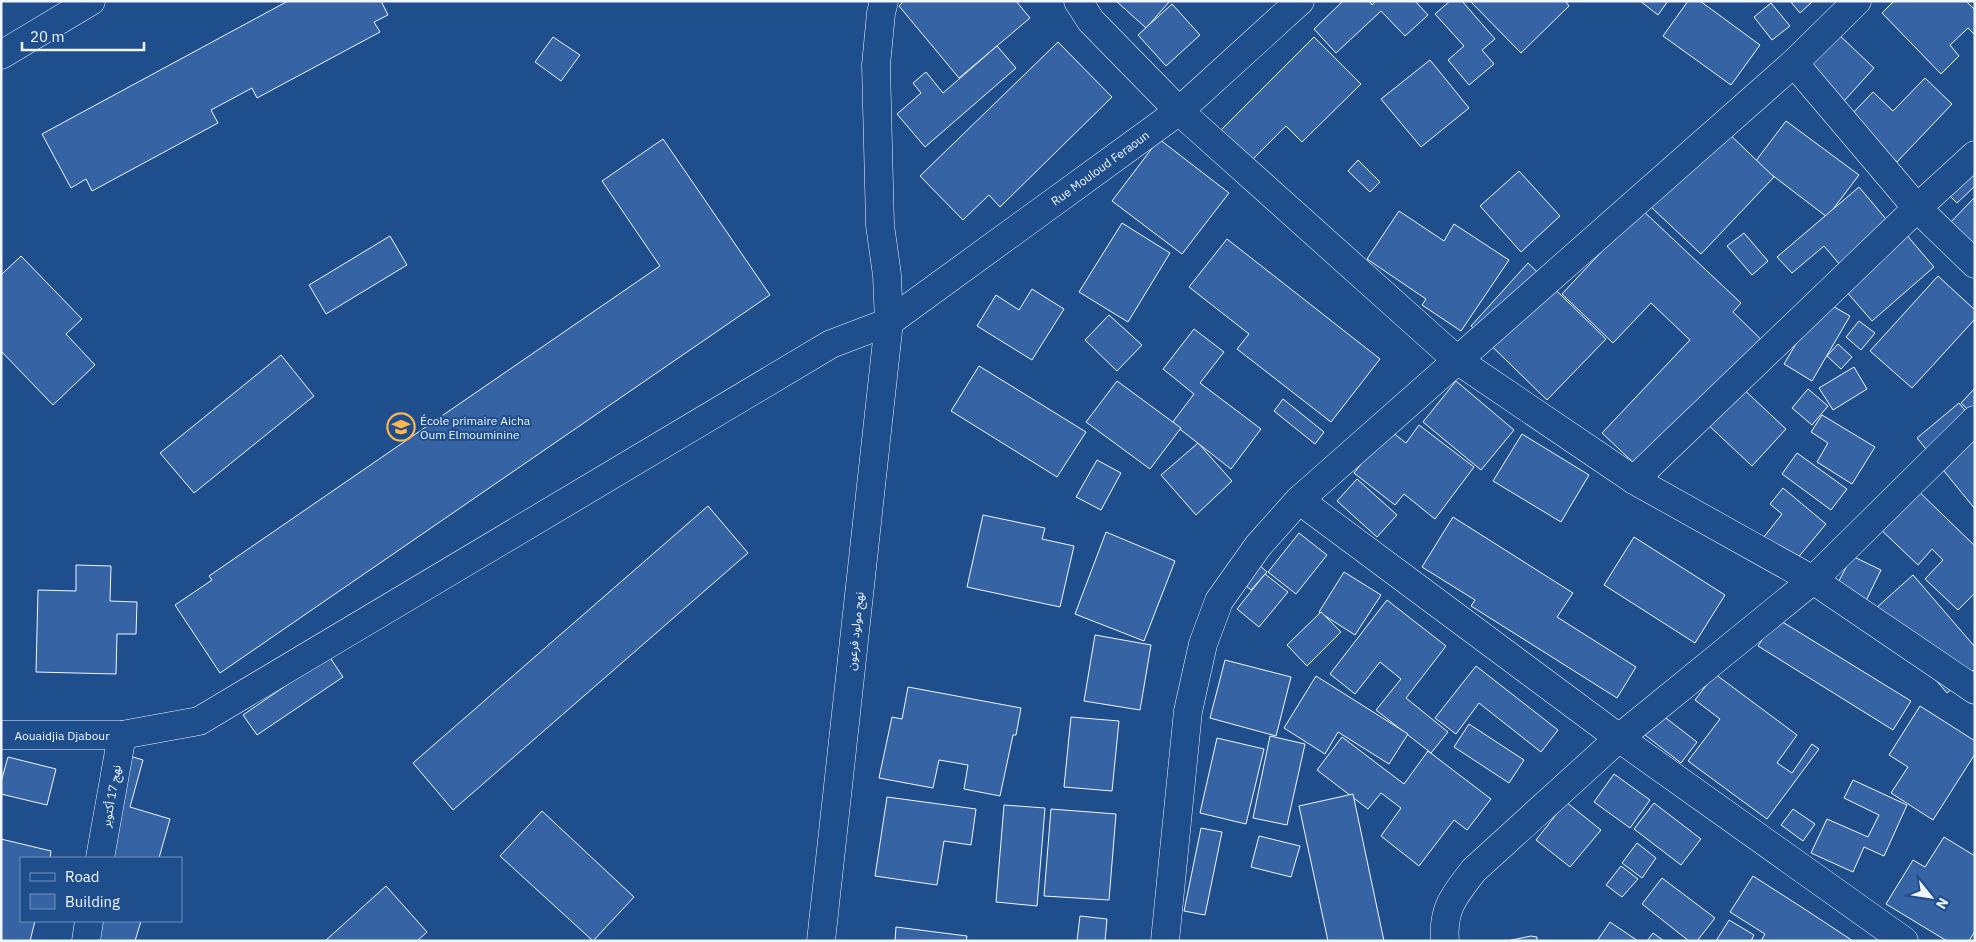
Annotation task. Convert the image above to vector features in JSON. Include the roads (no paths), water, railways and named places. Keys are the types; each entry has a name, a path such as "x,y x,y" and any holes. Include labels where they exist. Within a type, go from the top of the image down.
{"street":[{"path":"1,55 91,1"},
{"name":"نهج مولود فرعون","path":"820,941 889,322 888,275 880,225 876,65 881,12 884,1"},
{"path":"1078,1 1091,21 1179,111 1457,360 1634,480 1813,580 1975,690"},
{"name":"Rue Mouloud Feraoun","path":"122,735 200,721 831,344 889,322 1179,111 1300,1"},
{"path":"1165,941 1188,711 1203,644 1219,600 1258,546 1300,500 1794,63 1857,1"},
{"path":"1794,63 1917,208 1975,264"},
{"path":"1634,480 1917,208 1975,155"},
{"path":"1445,941 1443,925 1445,915 1456,894 1474,870 1619,738 1813,580 1975,420"},
{"path":"1300,500 1619,738 1904,941"},
{"name":"Aouaidjia Djabour","path":"1,735 122,735"},
{"name":"نهج 17 أكتوبر","path":"100,857 122,735"},
{"path":"86,941 89,922"}],"place":[{"name":"École primaire Aicha Oum Elmouminine","path":"401,427"}]}
